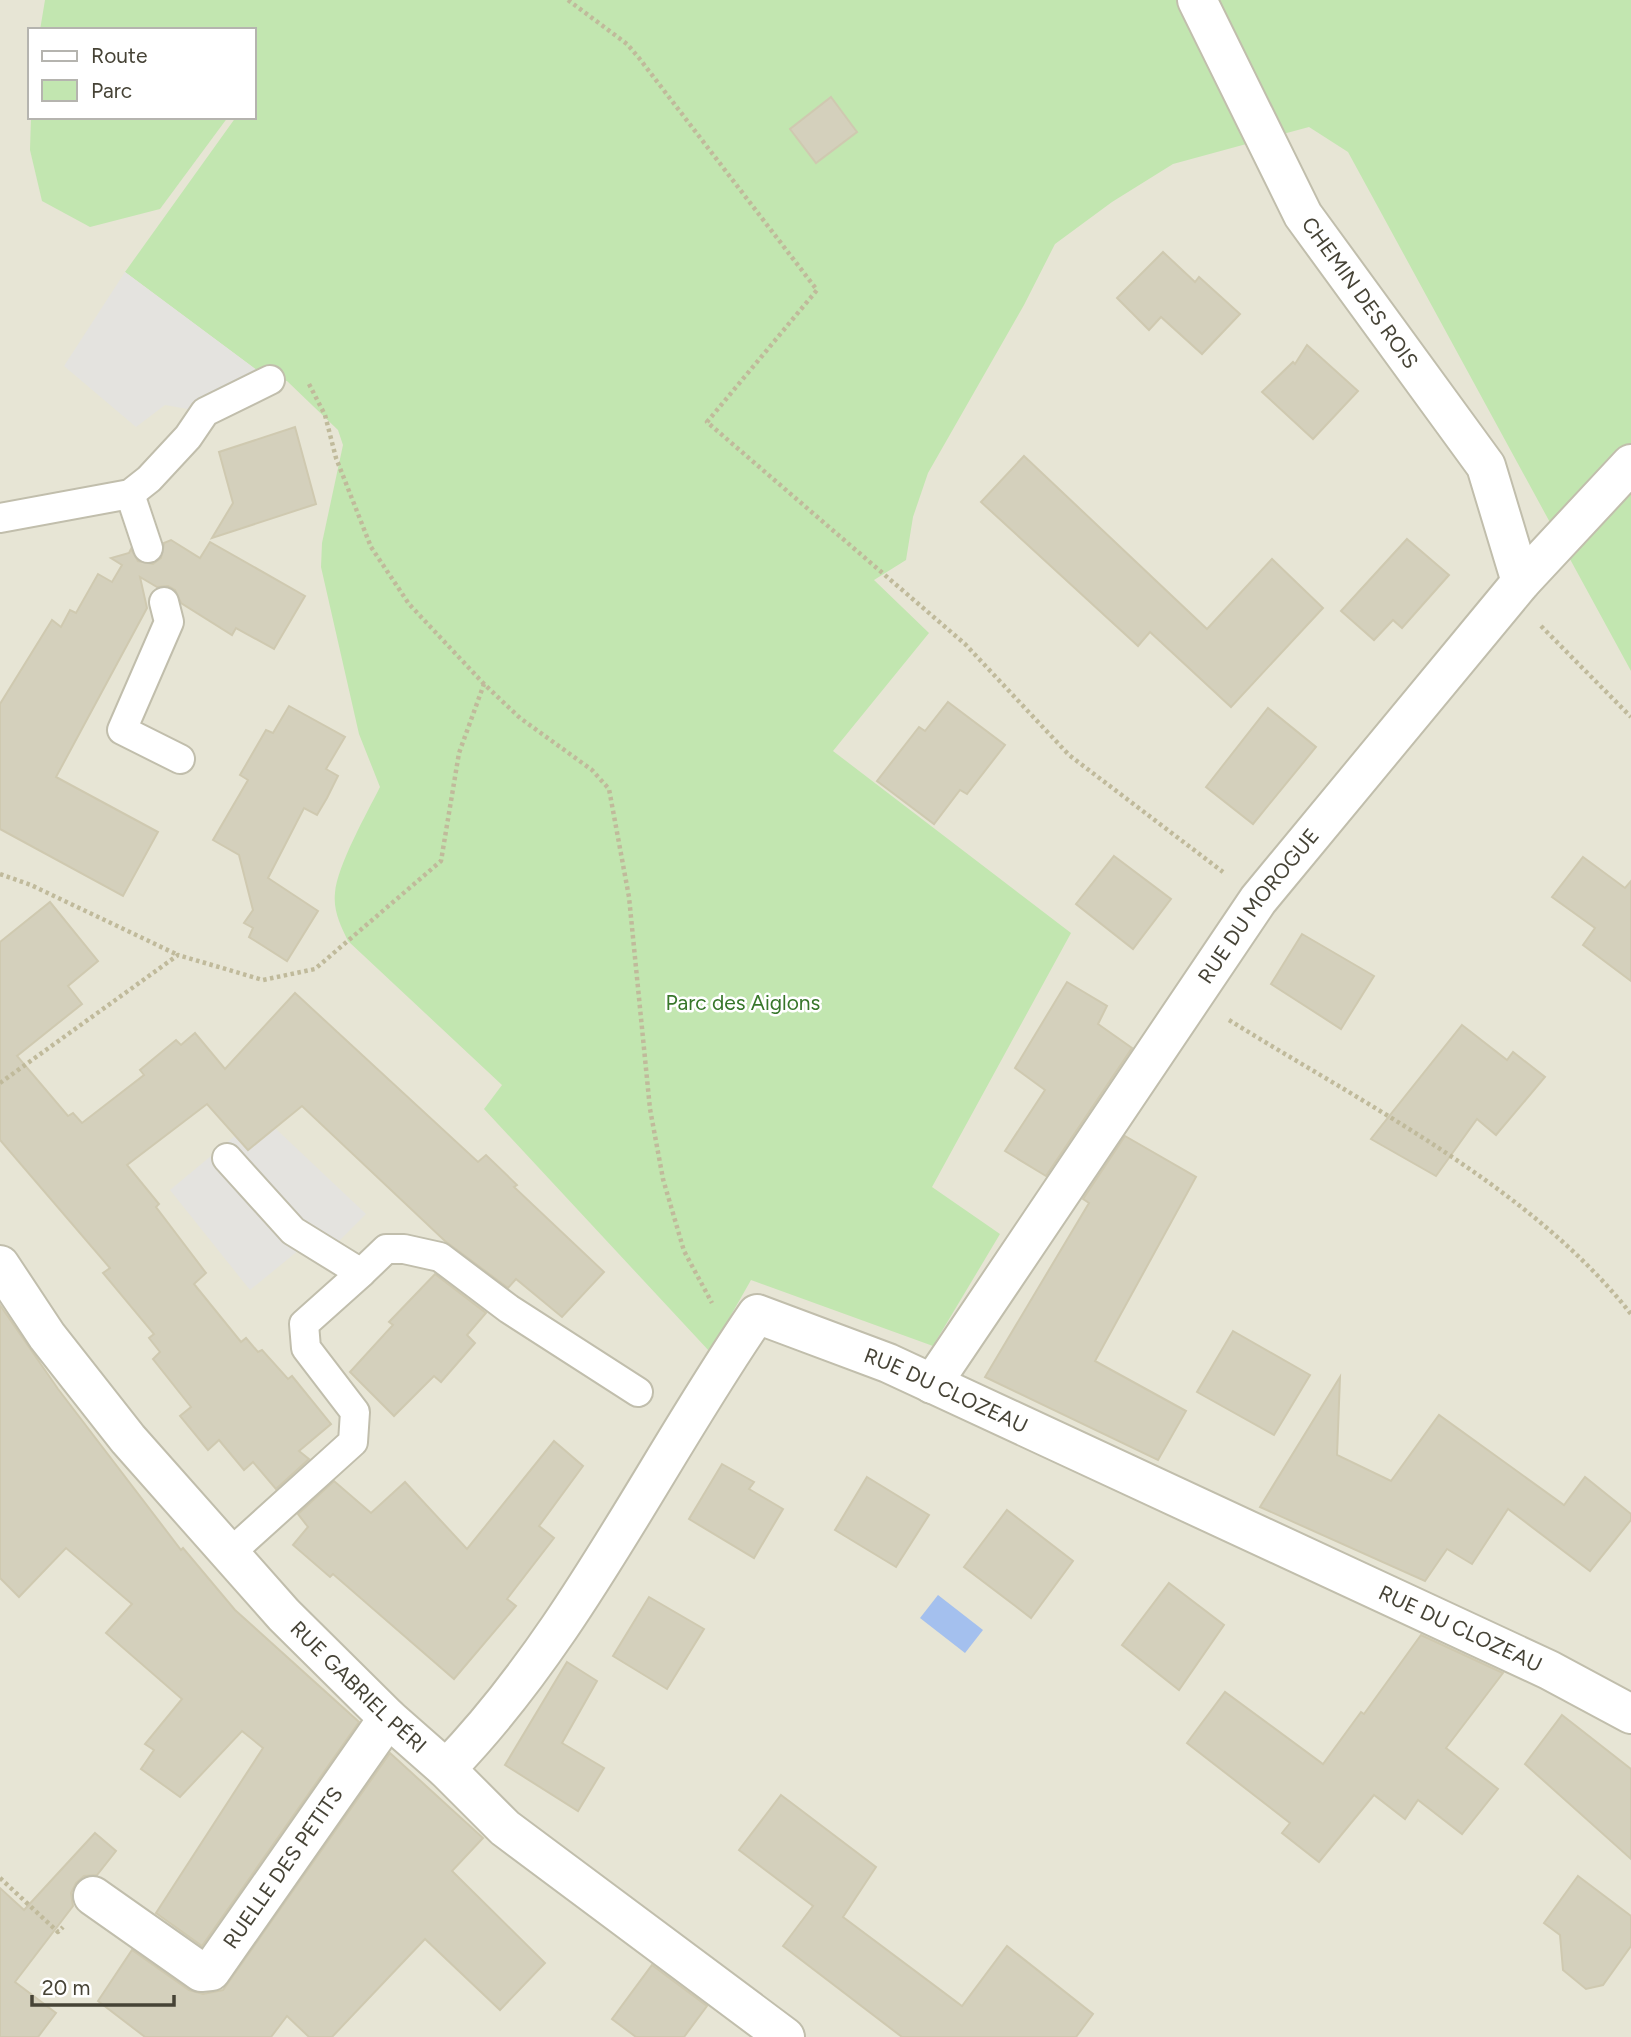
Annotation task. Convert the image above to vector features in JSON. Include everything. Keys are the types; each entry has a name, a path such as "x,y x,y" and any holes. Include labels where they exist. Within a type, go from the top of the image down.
{"street":[{"name":"CHEMIN DES ROIS","path":"1197,0 1303,215 1486,466 1521,582"},
{"name":"RUE DU MOROGUE","path":"932,1384 1258,901 1521,582 1631,464"},
{"name":"RUE GABRIEL PÉRI","path":"0,1265 47,1336 128,1439 284,1615 388,1718 446,1769 505,1828 785,2037"},
{"name":"RUE DU CLOZEAU","path":"446,1769 474,1741 553,1636 757,1314 888,1363 1549,1670 1631,1714"},
{"name":"RUELLE DES PETITS","path":"93,1896 201,1972 211,1971 388,1718"}],"lane":[{"path":"0,518 130,494 149,480 188,437 205,412 270,380"},
{"path":"130,494 148,548"},
{"path":"164,602 169,622 122,730 180,759"},
{"path":"227,1158 293,1231 361,1273"},
{"path":"229,1554 353,1442 355,1412 306,1348 304,1324 386,1250 404,1249 440,1257 509,1309 638,1392"}],"path":[{"path":"568,0 627,44 817,289 708,422 965,644 1069,755 1258,901"},
{"path":"270,380 299,372 313,388 336,458 371,547 409,604 520,718 592,770 609,789 629,897 650,1109 663,1179 684,1251 713,1304 743,1334"},
{"path":"1521,582 1543,629 1631,717"},
{"path":"0,874 178,955 263,980 315,969 441,861 459,753 484,684"},
{"path":"0,1083 178,955"},
{"path":"1192,998 1467,1167 1554,1235 1608,1285 1631,1314"},
{"path":"0,1878 58,1933 84,1901 93,1896"}],"shaded area":[{"path":"0,0 1631,0 1631,2037 0,2037"},
{"path":"125,272 270,380 205,412 165,405 136,427 64,366"},
{"path":"275,1128 366,1214 327,1253 299,1250 250,1290 170,1190 235,1136 248,1150"}],"green space":[{"name":"Parc des Aiglons","path":"45,0 1631,0 1631,671 1348,152 1309,127 1173,164 1112,202 1055,244 1024,305 928,473 913,517 906,560 874,580 929,633 833,751 1071,933 932,1187 1000,1234 933,1346 751,1280 710,1352 484,1109 502,1085 348,941 338,918 335,893 341,869 380,787 359,734 321,567 322,543 343,445 338,430 287,381 270,380 125,272 235,119 256,119 256,28 40,28"},
{"path":"31,119 227,119 160,209 90,227 42,201 30,150"}],"water":[{"path":"938,1595 983,1630 965,1653 920,1618"}],"building":[{"path":"831,97 857,132 816,163 790,129"},
{"path":"1163,252 1195,282 1199,277 1240,314 1202,354 1161,317 1149,330 1117,298"},
{"path":"1307,345 1358,391 1313,439 1262,392 1293,362 1295,364"},
{"path":"295,427 316,504 212,538 233,503 219,452"},
{"path":"1024,456 1207,629 1272,559 1323,608 1231,707 1150,632 1138,646 981,502"},
{"path":"1407,539 1449,575 1402,628 1393,620 1374,640 1341,611"},
{"path":"171,540 200,558 210,542 305,596 274,649 236,628 232,635 181,603 175,590 168,586 157,587 140,577 147,608 56,777 158,832 123,896 0,829 0,704 52,620 61,627 70,610 76,613 98,574 112,582 122,565 111,558 129,553 131,549 138,561 153,564 161,558 164,543"},
{"path":"948,702 1005,745 967,794 960,790 934,824 877,781 919,727 925,731"},
{"path":"289,706 345,737 326,769 338,776 327,798 317,815 304,808 268,878 318,911 287,961 249,937 253,928 244,923 253,910 239,855 213,840 248,780 240,775 266,730 273,733"},
{"path":"1268,708 1316,747 1253,824 1206,787"},
{"path":"1114,856 1171,899 1133,949 1076,904"},
{"path":"1583,857 1625,888 1631,881 1631,981 1583,945 1595,928 1552,897"},
{"path":"50,902 98,961 68,986 82,1004 17,1056 68,1116 73,1113 82,1123 144,1075 140,1070 176,1040 181,1045 195,1033 225,1069 295,993 478,1162 486,1155 517,1185 514,1187 604,1272 562,1317 516,1279 508,1288 445,1241 302,1106 248,1150 207,1104 127,1165 159,1204 156,1207 206,1273 194,1284 241,1342 246,1338 258,1352 262,1350 288,1379 292,1376 331,1424 299,1451 309,1459 276,1489 253,1462 244,1470 219,1440 208,1450 180,1416 191,1407 153,1359 160,1352 149,1338 154,1334 103,1273 110,1268 0,1140 0,942"},
{"path":"1302,934 1374,976 1341,1029 1271,984"},
{"path":"1067,982 1107,1006 1098,1024 1132,1048 1046,1176 1005,1151 1045,1090 1015,1068"},
{"path":"1462,1025 1507,1060 1513,1052 1545,1077 1496,1135 1477,1119 1436,1176 1371,1139"},
{"path":"1125,1136 1196,1177 1095,1361 1186,1411 1158,1460 985,1377 1089,1203 1083,1199"},
{"path":"435,1274 486,1313 467,1335 475,1343 441,1382 434,1376 394,1416 350,1372 393,1325 389,1322"},
{"path":"0,1305 58,1389 181,1550 183,1548 235,1610 359,1722 202,1946 156,1913 263,1748 242,1731 180,1797 141,1769 154,1750 145,1744 182,1699 106,1633 132,1604 66,1548 19,1597 0,1578"},
{"path":"1233,1331 1310,1375 1274,1435 1197,1392"},
{"path":"1340,1377 1337,1455 1391,1481 1439,1415 1564,1505 1585,1477 1631,1514 1631,1520 1590,1571 1508,1509 1472,1564 1447,1549 1425,1581 1260,1507"},
{"path":"554,1441 583,1466 539,1526 554,1538 507,1599 516,1606 454,1679 333,1574 330,1577 293,1545 308,1527 298,1514 334,1481 371,1513 405,1482 467,1549"},
{"path":"722,1464 754,1482 749,1489 783,1509 754,1558 689,1519"},
{"path":"867,1477 929,1515 896,1567 835,1530"},
{"path":"1007,1510 1073,1561 1031,1618 964,1567"},
{"path":"1169,1583 1224,1625 1179,1690 1122,1645"},
{"path":"649,1597 704,1629 667,1689 613,1656"},
{"path":"1421,1635 1503,1673 1446,1748 1498,1789 1462,1834 1418,1800 1405,1819 1374,1795 1319,1862 1282,1833 1290,1823 1187,1743 1225,1692 1323,1764 1361,1712 1364,1714"},
{"path":"567,1662 597,1681 562,1743 604,1768 578,1811 505,1765"},
{"path":"1562,1715 1631,1769 1631,1859 1525,1764"},
{"path":"390,1753 483,1838 452,1871 545,1963 500,2010 425,1939 332,2037 309,2037 287,2016 271,2037 145,2037 98,2001 132,1950 189,1990 203,1994 223,1990"},
{"path":"781,1795 876,1867 843,1917 962,2006 1007,1946 1093,2014 1076,2037 902,2037 783,1946 813,1906 739,1850"},
{"path":"95,1833 116,1851 97,1875 84,1876 76,1883 71,1893 73,1906 15,1982 56,2013 38,2037 0,2037 0,1888 24,1910"},
{"path":"1578,1876 1631,1916 1631,1946 1603,1985 1586,1989 1563,1970 1560,1935 1544,1923"},
{"path":"652,1965 707,2006 684,2037 636,2037 612,2019"}]}
